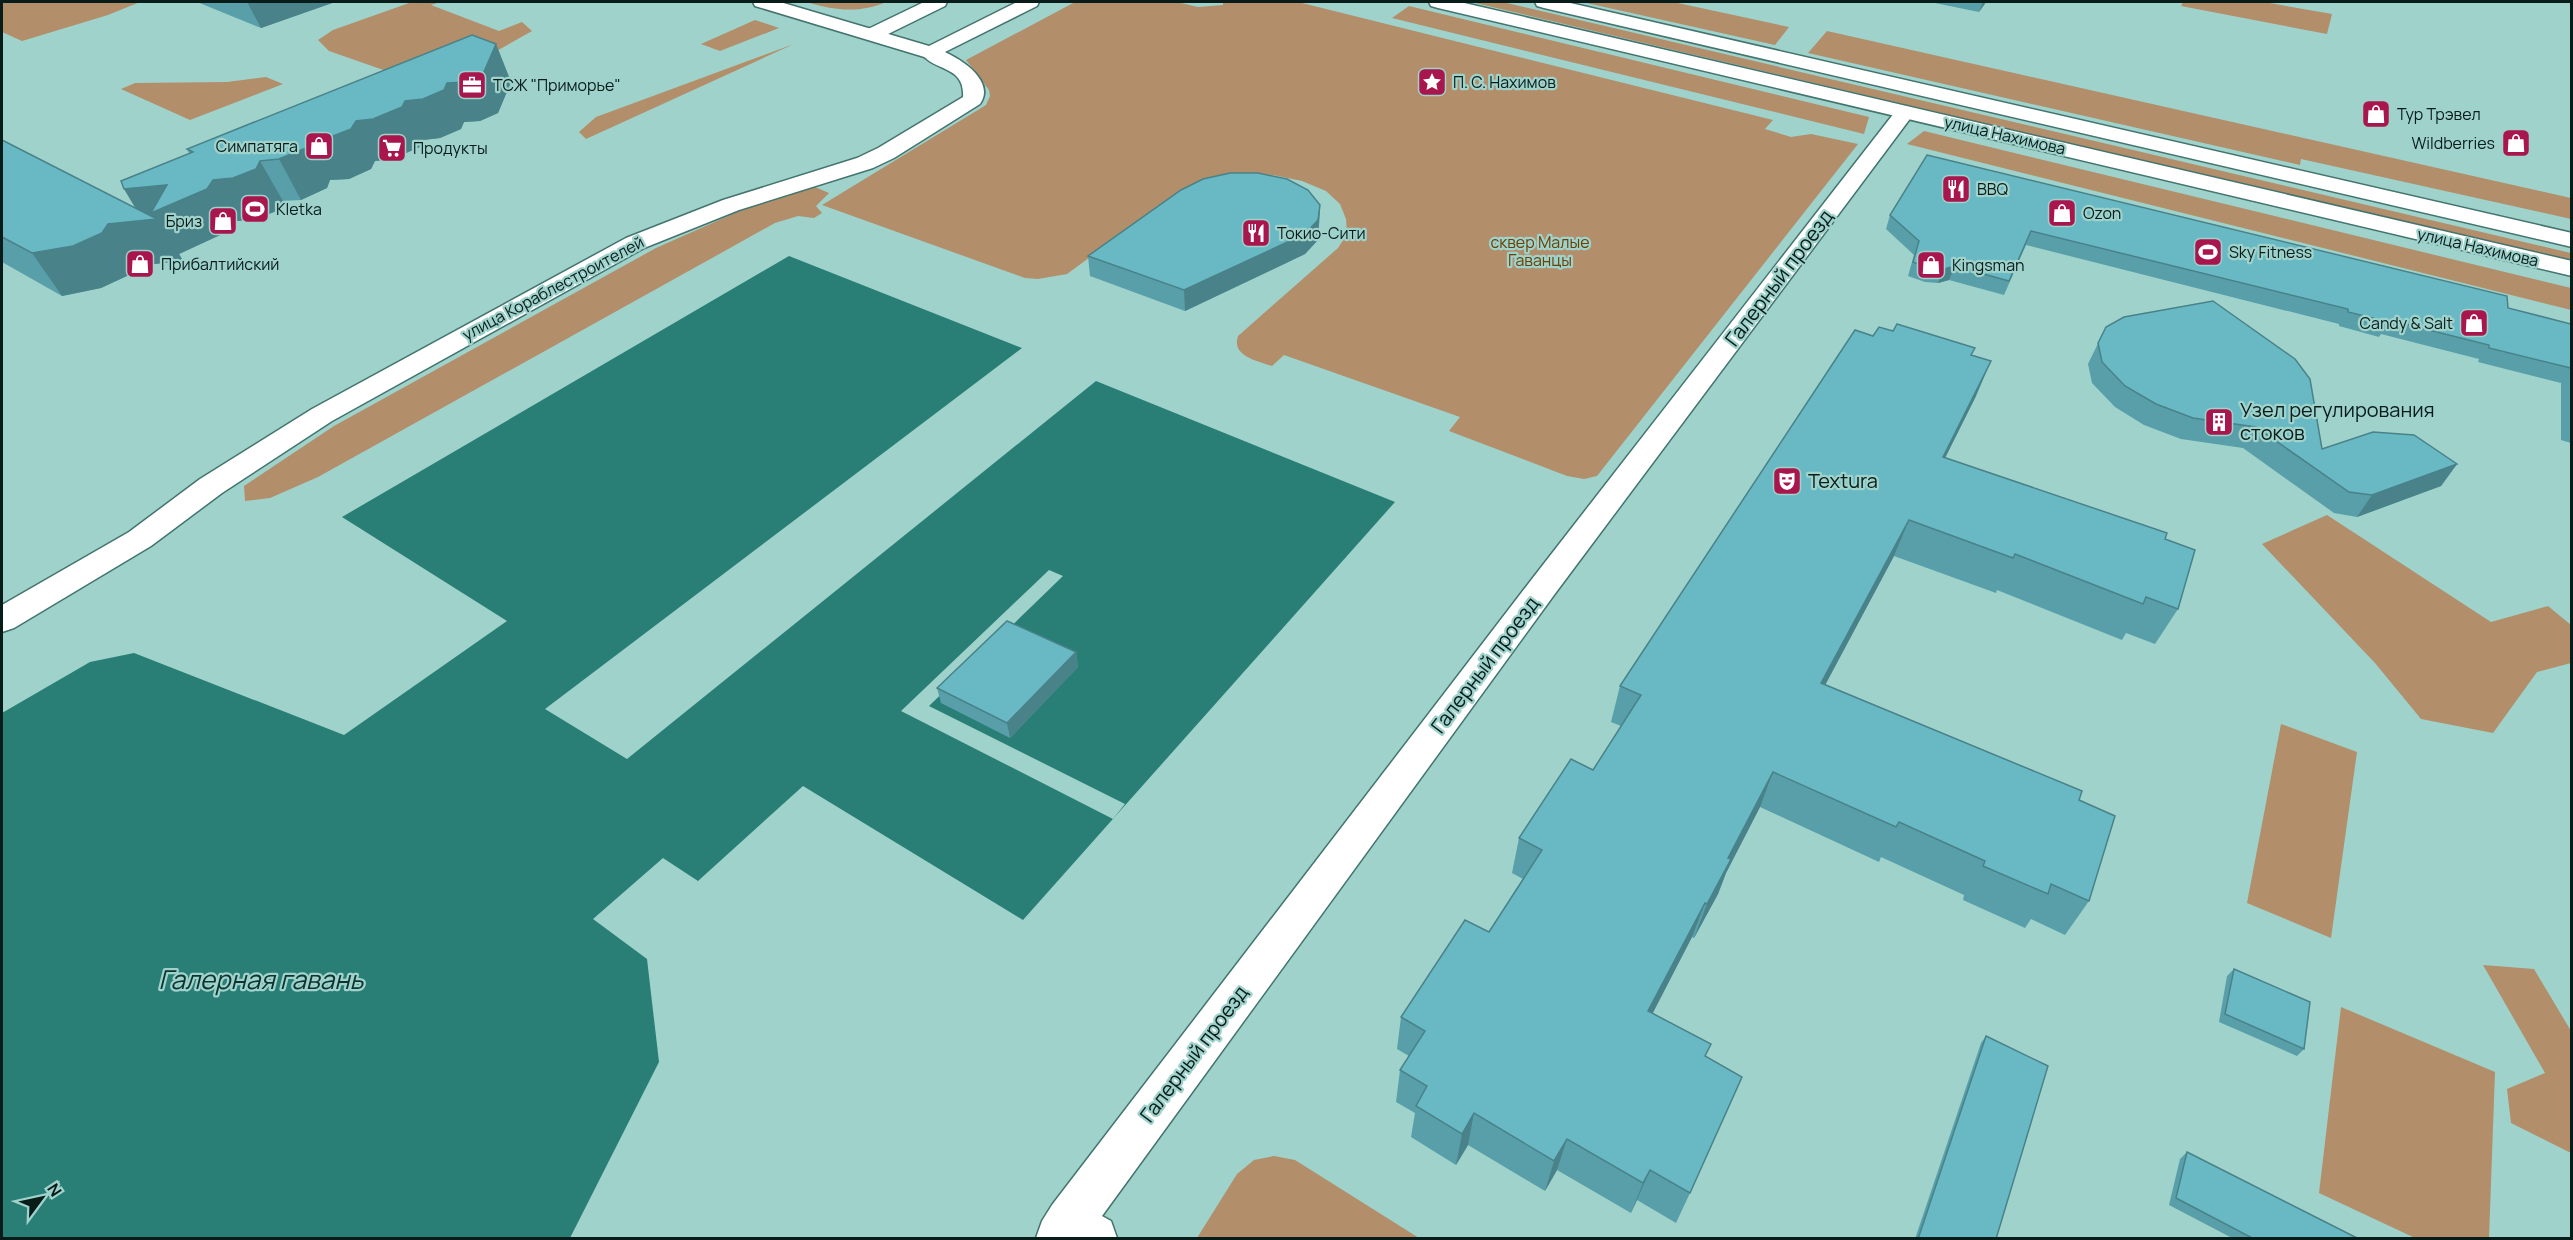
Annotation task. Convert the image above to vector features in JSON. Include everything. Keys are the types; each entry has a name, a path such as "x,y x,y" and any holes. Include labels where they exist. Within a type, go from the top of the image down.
{"street":[{"path":"762,2 930,53 1030,2"},
{"path":"873,34 938,2"},
{"name":"улица Нахимова","path":"1438,2 2571,270"},
{"name":"улица Нахимова","path":"1544,2 2571,240"},
{"name":"улица Кораблестроителей","path":"2,620 140,539 211,486 322,415 565,280 635,243 680,224 865,163 886,153 973,99 975,90 973,81 954,64 930,53"},
{"name":"Галерный проезд","path":"1067,1234 1543,587 1905,112"}],"green space":[{"path":"2,2 140,2 108,15 22,41 2,32"},
{"path":"412,2 440,2 431,5 499,31 522,22 532,31 486,57 392,73 329,51 318,40 333,30"},
{"path":"806,2 886,2 866,8 846,10"},
{"name":"сквер Малые Гаванцы","path":"1075,2 1177,2 1198,7 1223,5 1223,2 1298,2 1773,120 1765,129 1791,137 1811,134 1858,144 1597,476 1584,479 1567,476 1449,431 1460,417 1284,355 1272,366 1253,360 1242,353 1238,348 1238,336 1338,248 1347,234 1346,219 1340,204 1326,191 1302,181 1273,175 1247,174 1176,194 1067,274 1038,279 1025,278 822,205 986,105 990,96 989,90 966,60"},
{"path":"1471,2 1503,2 2571,253 2571,262"},
{"path":"1582,2 1673,2 1789,27 1775,45"},
{"path":"2183,2 2264,2 2332,14 2327,34 2181,6"},
{"path":"1409,6 1869,117 1864,134 1392,18"},
{"path":"755,20 779,28 720,51 701,44"},
{"path":"1827,31 2571,198 2571,219 2301,159 2300,165 1808,53"},
{"path":"794,44 586,139 579,132 596,117"},
{"path":"266,77 283,84 190,120 121,89 135,83 227,82"},
{"path":"1924,131 2571,288 2571,310 1907,144"},
{"path":"815,187 829,193 816,206 822,213 814,218 798,216 775,223 318,477 270,498 245,501 244,486 334,426 656,248 735,213 799,190"},
{"path":"2327,515 2491,622 2548,606 2571,625 2571,663 2537,672 2493,733 2421,719 2375,663 2262,544"},
{"path":"2281,724 2357,752 2331,938 2247,903"},
{"path":"2483,965 2534,969 2571,1031 2571,1153 2511,1123 2507,1089 2545,1073"},
{"path":"2341,1007 2495,1072 2489,1238 2415,1238 2319,1193"},
{"path":"1274,1156 1295,1160 1419,1238 1197,1238 1237,1174 1254,1160"}],"water":[{"name":"Галерная гавань","path":"789,256 1022,348 545,709 627,759 1096,381 1395,502 1023,920 803,786 698,881 663,858 593,919 647,959 659,1062 570,1238 2,1238 2,713 90,662 134,653 344,735 507,621 342,517"}],"pier":[{"path":"1049,570 1063,576 929,706 1125,804 1113,819 901,711"}],"building":[{"path":"472,35 496,44 483,74 464,82 447,83 444,90 423,99 405,101 402,107 373,119 356,121 351,129 328,138 310,140 306,148 279,159 260,161 256,169 233,178 213,180 207,189 151,213 167,185 124,189 121,181 193,152 187,149"},
{"path":"2,140 157,219 108,224 102,233 73,246 32,253 2,237"},
{"path":"1927,155 2507,296 2508,308 2571,324 2571,368 2489,348 2489,345 2348,312 2348,309 2031,231 2009,281 1955,266 1944,269 1930,268 1913,262 1919,241 1890,215"},
{"path":"1230,173 1258,173 1287,179 1308,190 1320,205 1318,220 1305,234 1184,290 1088,256 1181,190 1203,179"},
{"name":"Узел регулирования стоков","path":"2213,301 2295,359 2310,379 2322,449 2373,432 2414,435 2457,464 2372,495 2349,492 2256,427 2193,418 2156,404 2125,386 2102,362 2098,343 2106,327 2124,317"},
{"path":"1897,324 1975,348 1971,355 1991,361 1943,457 2167,533 2165,539 2195,550 2178,609 2146,597 2143,604 2015,554 2013,558 1909,520 1821,683 2082,791 2079,800 2115,816 2089,901 2051,884 2048,894 1983,866 1985,861 1899,822 1896,827 1773,772 1728,858 1731,859 1648,1011 1711,1044 1705,1056 1742,1077 1690,1193 1650,1170 1643,1183 1567,1139 1554,1161 1474,1113 1462,1134 1416,1106 1427,1086 1400,1070 1425,1031 1401,1017 1465,920 1489,932 1542,850 1519,838 1571,759 1593,770 1641,695 1620,686 1855,330 1873,336 1879,327 1893,331"},
{"path":"1007,621 1076,652 1007,723 937,688"},
{"path":"2234,969 2310,1002 2304,1049 2225,1014"},
{"path":"1986,1036 2048,1066 1996,1239 1918,1239"},
{"path":"2187,1152 2359,1239 2254,1239 2176,1198"}],"place":[{"name":"П. С. Нахимов","path":"1432,82"},
{"name":"ТСЖ \"Приморье\"","path":"472,85"},
{"name":"Тур Трэвел","path":"2376,114"},
{"name":"Wildberries","path":"2516,143"},
{"name":"Симпатяга","path":"319,146"},
{"name":"Продукты","path":"392,148"},
{"name":"BBQ","path":"1956,189"},
{"name":"Kletka","path":"255,209"},
{"name":"Ozon","path":"2062,213"},
{"name":"Бриз","path":"223,221"},
{"name":"Токио-Сити","path":"1256,233"},
{"name":"Sky Fitness","path":"2208,252"},
{"name":"Прибалтийский","path":"140,264"},
{"name":"Kingsman","path":"1931,265"},
{"name":"Candy & Salt","path":"2474,323"},
{"name":"Узел регулирования стоков","path":"2219,422"},
{"name":"Textura","path":"1787,481"}]}
